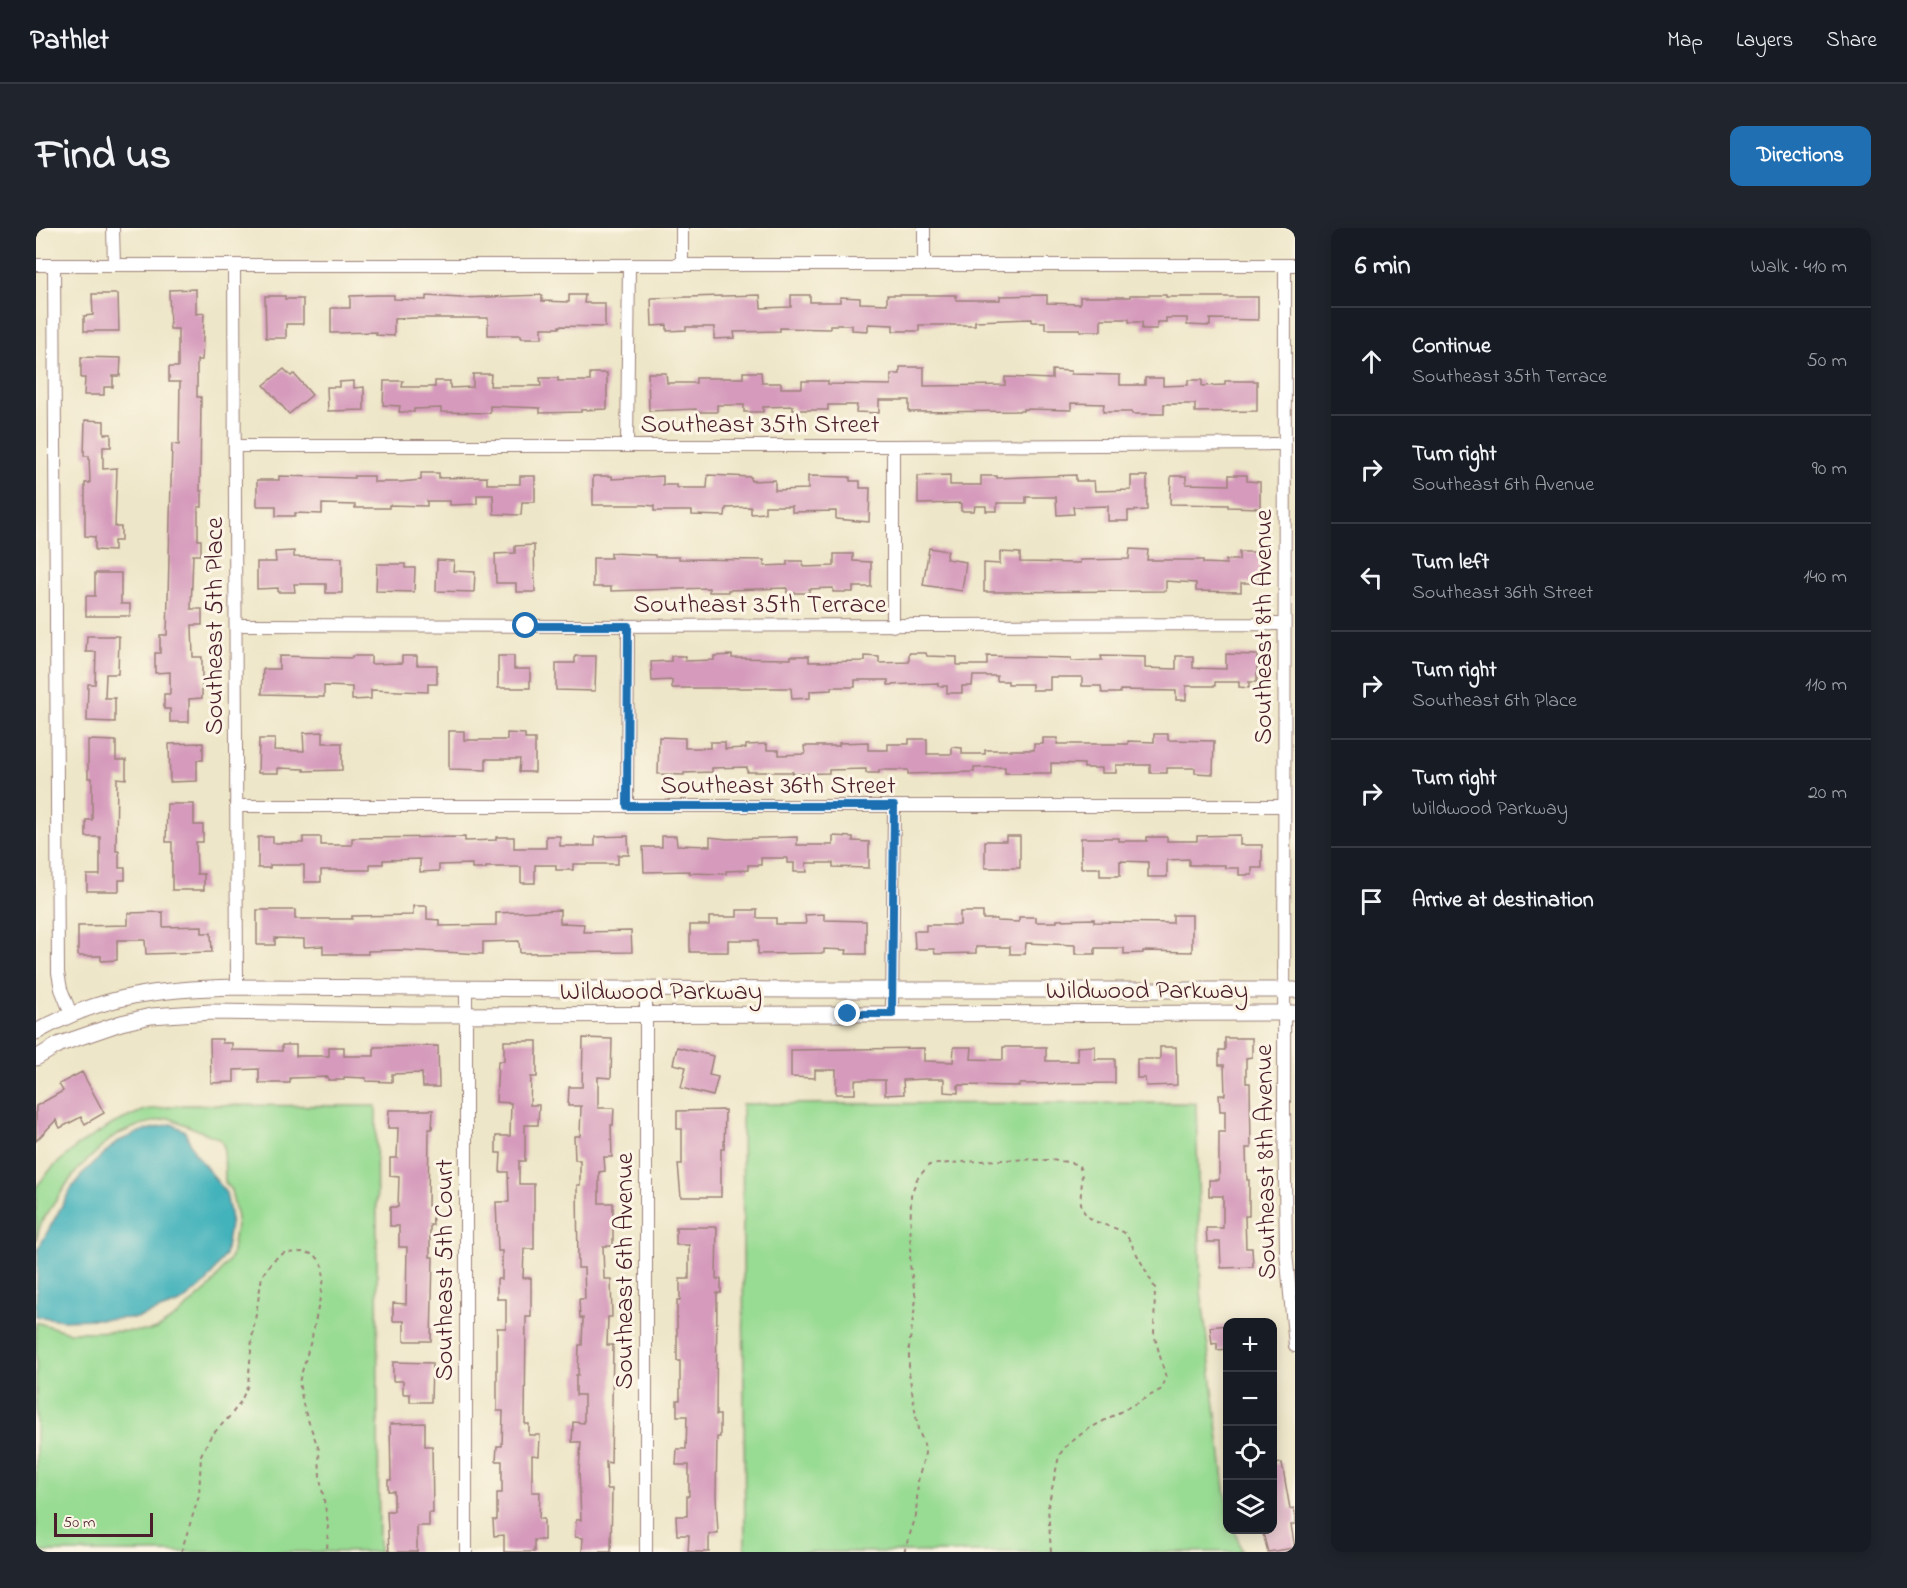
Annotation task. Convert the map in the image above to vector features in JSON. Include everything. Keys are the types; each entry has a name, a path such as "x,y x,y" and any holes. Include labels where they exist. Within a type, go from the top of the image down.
{"street":[{"path":"113,228 114,265"},
{"path":"682,228 682,265"},
{"path":"924,228 924,265"},
{"path":"36,265 1290,265"},
{"path":"54,265 58,973 61,989 71,1014"},
{"name":"Southeast 5th Place","path":"234,265 237,987"},
{"path":"627,445 629,265"},
{"name":"Southeast 8th Avenue","path":"1290,265 1284,444 1284,806 1290,1014 1286,1251 1295,1346"},
{"name":"Southeast 35th Street","path":"235,446 1284,444"},
{"path":"893,446 893,626"},
{"name":"Southeast 35th Terrace","path":"236,625 1284,624"},
{"path":"627,806 628,626"},
{"name":"Southeast 36th Street","path":"236,806 1284,806"},
{"path":"892,1014 894,806"},
{"name":"Wildwood Parkway","path":"36,1032 71,1014 115,999 192,988 1289,990"},
{"name":"Southeast 5th Court","path":"465,1552 466,989"},
{"name":"Southeast 6th Avenue","path":"646,990 646,1552"},
{"name":"Wildwood Parkway","path":"36,1059 60,1044 92,1031 151,1016 181,1013 1290,1014"}],"path":[{"path":"904,1552 916,1516 918,1481 925,1453 918,1429 909,1372 909,1347 916,1299 910,1265 910,1195 917,1179 929,1165 959,1161 1021,1160 1065,1161 1077,1164 1082,1173 1080,1203 1083,1211 1091,1218 1126,1234 1155,1288 1154,1334 1166,1378 1162,1389 1085,1431 1064,1448 1059,1456 1048,1508 1051,1552"},
{"path":"181,1552 199,1496 201,1455 211,1436 241,1401 248,1385 252,1339 262,1276 273,1261 285,1254 305,1252 315,1255 322,1263 324,1279 312,1337 299,1382 304,1409 320,1450 320,1478 328,1523 327,1552"}],"green space":[{"path":"1196,1103 1201,1290 1223,1472 1223,1534 1236,1534 1242,1552 745,1552 742,1104"},
{"path":"184,1105 376,1106 379,1552 36,1552 36,1322 68,1332 157,1329 177,1316 211,1286 231,1257 237,1218 231,1190 225,1182 224,1147 220,1139 169,1118 140,1125 114,1136 79,1168 41,1223 36,1241 36,1187 51,1169 77,1146 113,1124 144,1110"}],"water":[{"path":"171,1124 184,1130 195,1153 226,1193 231,1219 225,1255 207,1282 180,1303 137,1318 62,1320 36,1316 38,1249 71,1189 83,1173 117,1142 142,1131"}],"building":[{"path":"196,289 196,314 204,313 202,360 197,360 197,397 201,397 200,491 202,491 202,507 198,507 198,540 201,540 201,555 193,555 191,609 202,609 202,625 192,625 193,657 202,657 202,698 189,699 189,722 170,722 170,709 164,709 164,694 170,694 170,672 155,673 155,653 160,653 160,635 167,635 172,444 179,445 180,382 169,382 169,367 178,367 178,329 170,329 169,290"},
{"path":"92,294 118,294 119,331 84,331 84,316 93,315"},
{"path":"394,295 394,299 426,300 426,296 461,298 542,295 542,301 569,302 569,295 585,295 584,303 605,303 605,327 542,328 542,338 521,338 521,335 488,335 488,318 415,318 394,319 394,336 376,335 376,332 331,333 331,308 350,308 350,296"},
{"path":"760,295 761,308 791,307 791,295 810,295 810,302 840,302 840,297 860,298 860,303 887,304 887,295 956,295 956,300 1000,300 1000,296 1047,295 1047,303 1080,304 1080,297 1130,297 1130,295 1258,297 1258,320 1210,319 1210,326 1187,325 1187,318 1166,318 1166,322 1157,322 1157,329 1142,329 1142,322 1129,322 1129,319 1101,319 1101,331 1045,329 1045,322 1032,322 1032,319 975,321 975,325 919,325 919,331 893,331 893,325 868,324 868,331 852,330 852,325 830,325 830,329 780,328 780,331 734,332 735,338 714,339 714,327 686,327 686,330 667,331 667,325 652,326 651,298"},
{"path":"265,296 303,299 303,324 286,324 286,338 266,338"},
{"path":"81,357 121,358 120,376 113,376 113,387 104,387 104,395 84,395 85,378 81,378"},
{"path":"900,367 924,367 924,386 1005,385 1005,377 1052,379 1052,370 1071,371 1071,374 1120,375 1120,385 1145,385 1145,378 1163,378 1163,386 1188,385 1188,380 1202,380 1202,386 1225,385 1225,381 1257,381 1257,411 1195,412 1195,404 1164,404 1164,414 1132,414 1132,412 1103,412 1104,404 1071,403 1071,410 909,412 909,400 879,400 879,413 856,412 857,405 828,405 828,410 793,410 793,406 763,407 763,412 744,412 744,405 717,405 717,412 696,412 696,409 649,411 648,373 666,373 667,383 696,383 696,378 743,378 743,372 761,372 762,383 781,383 781,388 802,388 802,381 828,381 828,384 891,385 891,374 900,374"},
{"path":"284,369 291,376 294,374 312,395 289,414 264,385"},
{"path":"590,373 607,373 607,409 540,413 540,408 490,406 490,413 441,412 441,408 399,412 400,406 383,405 384,381 403,381 402,387 435,387 435,381 450,381 450,388 473,387 473,374 491,374 490,386 541,386 540,378 558,378 558,381 590,381"},
{"path":"354,381 354,388 364,387 364,410 328,411 327,387 339,387 339,382"},
{"path":"85,420 104,421 104,434 111,434 111,447 103,447 103,469 117,468 115,527 121,527 121,541 114,541 114,551 95,550 95,537 85,536 85,483 90,483 89,456 84,456"},
{"path":"421,473 439,473 439,478 487,477 487,484 520,484 520,476 535,476 535,502 522,502 521,515 494,514 493,495 477,495 477,504 450,505 450,501 427,501 427,506 389,505 389,508 355,508 355,505 322,504 322,514 295,513 295,516 276,516 276,506 257,506 257,480 279,480 279,476 354,478 354,476 374,476 374,482 400,482 421,480"},
{"path":"708,475 751,477 751,481 775,480 775,490 808,489 808,476 850,477 850,481 860,481 860,488 870,488 869,522 836,519 836,511 792,512 792,506 765,506 765,513 751,514 751,507 726,508 725,516 692,515 692,511 654,511 654,506 644,505 593,505 593,476 612,476 612,479 663,476 663,485 677,485 677,488 707,488"},
{"path":"950,475 950,485 981,485 981,476 997,476 997,478 1076,475 1076,481 1094,481 1095,491 1131,490 1131,476 1147,476 1147,510 1128,511 1128,521 1108,521 1108,506 1073,507 1074,514 1057,515 1056,497 1026,497 1026,503 997,503 997,511 986,511 986,506 975,506 974,511 961,511 961,503 918,504 918,476"},
{"path":"1229,475 1247,475 1247,481 1260,482 1260,508 1170,504 1171,476 1186,476 1186,484 1229,485"},
{"path":"534,545 535,592 516,592 516,583 496,583 495,554 515,553 515,546"},
{"path":"929,548 948,551 946,559 966,562 962,591 923,585"},
{"path":"1130,549 1148,550 1147,560 1203,560 1203,563 1226,564 1226,560 1239,560 1239,552 1260,552 1260,583 1241,583 1241,592 1196,591 1196,583 1166,581 1166,591 984,592 984,563 1000,564 1000,552 1020,553 1020,562 1080,563 1080,560 1129,559"},
{"path":"294,551 294,557 342,558 342,593 326,593 326,584 294,584 295,592 278,592 278,588 257,589 257,562 276,562 275,552"},
{"path":"611,553 679,557 679,559 764,560 764,566 787,565 787,561 803,561 803,567 834,566 834,554 853,554 853,561 871,562 871,587 853,587 853,592 833,592 833,588 809,589 809,593 787,593 787,588 709,592 709,588 611,591 611,587 593,587 593,558 611,558"},
{"path":"437,560 454,561 453,571 475,572 474,592 436,591"},
{"path":"377,564 405,564 405,568 415,568 414,592 376,591"},
{"path":"95,573 121,573 121,604 130,604 130,616 86,616 86,596 95,596"},
{"path":"87,636 119,636 118,674 106,674 105,698 115,698 115,722 87,721 88,684 95,684 96,652 86,652"},
{"path":"909,653 957,657 957,665 987,665 987,656 1071,658 1071,661 1102,660 1101,656 1145,657 1145,668 1176,669 1176,656 1193,656 1193,668 1226,669 1226,654 1257,655 1257,682 1249,682 1249,688 1239,687 1239,682 1215,682 1215,686 1186,686 1186,700 1176,700 1176,691 1120,690 1120,693 1102,693 1101,686 1082,686 1082,677 1050,677 1050,690 1032,690 1032,684 1008,684 1008,681 997,681 997,676 973,676 972,686 962,686 962,693 947,693 947,686 938,686 938,683 888,685 888,680 855,680 855,687 831,687 831,690 810,691 810,698 792,699 791,688 672,688 672,680 652,681 651,662 671,661 671,656 685,656 685,661 714,660 714,656 732,655 732,658 791,659 791,656 809,656 809,662 865,661 865,656 879,657 879,663 909,662"},
{"path":"279,656 352,658 352,656 371,656 371,664 402,663 402,656 417,656 417,665 437,665 437,684 428,684 428,692 371,690 371,699 352,700 352,687 324,686 324,697 262,694 263,669 279,669"},
{"path":"498,656 514,656 514,669 530,669 530,688 498,688"},
{"path":"575,656 596,656 595,691 556,690 556,663 575,663"},
{"path":"449,731 464,731 464,740 507,740 507,733 525,734 525,739 535,739 535,772 519,772 520,759 486,759 486,770 449,769"},
{"path":"323,732 323,743 342,743 342,770 304,771 304,769 278,768 278,773 258,773 259,739 275,739 274,750 304,751 303,733"},
{"path":"1154,734 1168,734 1168,740 1214,741 1213,774 1195,773 1195,768 1167,768 1167,773 1150,773 1150,765 1116,765 1116,773 1102,773 1102,768 1084,768 1084,764 1051,763 1051,773 1005,773 1005,767 974,768 974,772 908,774 908,770 879,770 879,773 866,773 866,769 793,774 793,772 747,772 747,767 712,768 712,772 684,773 684,775 658,774 659,737 685,738 685,748 710,748 710,742 725,742 725,749 767,744 767,750 779,750 779,755 805,754 804,746 839,746 839,743 868,742 868,750 888,750 888,744 909,744 909,739 927,739 927,754 952,754 952,747 962,748 962,754 985,754 985,750 1034,750 1034,744 1043,744 1043,738 1058,738 1057,744 1128,744 1128,741 1154,742"},
{"path":"88,740 116,741 116,760 126,760 126,779 117,778 116,851 119,851 119,868 125,868 125,880 119,880 119,891 87,891 87,875 100,875 100,837 86,837 86,820 92,820 92,778 88,778"},
{"path":"203,743 203,760 197,760 197,781 170,782 169,744"},
{"path":"167,804 194,804 194,825 203,825 203,842 196,842 197,874 204,874 204,890 172,890 172,842 166,842"},
{"path":"1240,835 1240,845 1262,845 1262,868 1252,868 1252,875 1239,875 1239,868 1225,868 1225,865 1189,865 1189,859 1167,860 1167,877 1148,877 1148,862 1120,861 1120,876 1100,876 1100,868 1081,868 1081,838 1147,841 1147,837 1167,837 1167,841 1197,841 1197,836"},
{"path":"546,836 560,836 560,846 595,846 595,837 628,836 629,855 618,855 618,864 573,864 573,870 556,870 556,865 535,865 535,883 521,883 521,867 472,869 472,864 439,865 439,871 420,872 420,859 383,860 383,864 370,864 370,870 321,870 321,882 304,882 304,865 270,865 270,868 258,868 258,837 273,837 273,843 303,843 303,837 321,837 321,845 352,845 352,838 465,837 465,841 514,837 514,848 546,848"},
{"path":"662,836 676,836 677,845 710,846 710,837 727,839 797,837 797,845 833,845 833,836 853,837 853,841 869,842 869,868 833,867 833,863 806,863 807,872 794,872 794,863 787,863 787,858 761,858 761,865 748,865 748,870 726,871 726,874 689,873 690,871 644,872 643,847 662,847"},
{"path":"1006,836 1020,836 1020,868 985,868 985,841 1006,841"},
{"path":"413,906 427,906 427,919 439,920 439,926 496,925 496,913 560,910 560,923 584,924 583,932 631,931 632,952 520,953 519,941 483,942 483,954 400,950 368,951 368,954 323,954 323,946 304,947 304,939 275,938 275,945 257,945 257,910 295,910 295,919 352,919 352,916 413,915"},
{"path":"737,910 757,910 757,918 776,918 776,924 806,924 805,915 824,914 824,920 866,921 866,954 846,954 847,950 824,949 824,953 758,954 758,940 728,940 728,952 690,952 690,925 709,925 709,917 737,917"},
{"path":"163,912 163,927 202,926 202,933 211,933 212,952 146,954 145,940 117,940 117,960 101,961 101,956 78,956 78,926 128,925 128,913"},
{"path":"960,912 983,912 983,919 1019,922 1019,917 1036,917 1036,922 1094,919 1094,922 1173,923 1173,915 1192,915 1192,952 1143,951 1143,953 1124,954 1124,948 1095,948 1095,954 1075,954 1075,945 1026,943 1025,954 1010,954 1010,947 976,947 976,953 935,954 934,949 915,949 914,931 926,931 926,925 960,925"},
{"path":"583,1038 612,1039 611,1078 598,1077 598,1108 614,1108 613,1125 611,1125 612,1157 604,1157 605,1171 599,1172 599,1203 613,1203 613,1246 603,1246 604,1279 611,1279 612,1317 608,1317 607,1345 613,1345 611,1463 606,1462 607,1489 612,1489 611,1552 582,1552 583,1538 575,1537 576,1520 581,1520 579,1471 581,1442 572,1442 573,1422 584,1423 584,1395 576,1395 576,1375 578,1375 579,1345 582,1345 583,1318 580,1318 579,1299 585,1299 584,1268 578,1268 577,1185 580,1185 580,1160 575,1160 574,1136 580,1136 581,1106 568,1106 569,1087 582,1087"},
{"path":"1225,1038 1252,1038 1252,1057 1246,1058 1246,1083 1250,1083 1251,1148 1246,1148 1249,1216 1245,1216 1246,1248 1252,1248 1253,1267 1221,1268 1220,1242 1207,1242 1206,1228 1223,1228 1223,1196 1209,1196 1209,1180 1219,1180 1219,1132 1225,1132 1225,1111 1220,1111 1219,1095 1225,1095 1224,1065 1219,1065 1219,1050 1225,1050"},
{"path":"210,1039 222,1039 222,1043 232,1043 232,1050 282,1051 282,1045 296,1045 296,1056 329,1056 329,1047 344,1047 344,1056 374,1056 374,1047 438,1046 439,1087 423,1087 422,1073 392,1074 392,1082 344,1077 344,1080 328,1080 328,1077 290,1078 290,1083 259,1083 259,1069 234,1070 234,1082 211,1083"},
{"path":"504,1041 537,1041 537,1077 531,1077 530,1105 539,1105 538,1125 525,1125 525,1161 519,1161 519,1184 534,1184 534,1249 524,1249 523,1278 531,1278 531,1317 526,1317 525,1424 529,1424 529,1435 540,1435 539,1456 532,1455 532,1492 540,1492 539,1519 544,1519 544,1540 534,1540 534,1552 504,1552 504,1535 494,1536 493,1520 497,1520 497,1493 502,1493 502,1461 496,1461 497,1446 502,1446 503,1411 497,1411 497,1328 506,1328 506,1299 497,1299 497,1279 502,1279 502,1251 498,1251 496,1202 509,1202 508,1172 500,1172 501,1153 496,1153 496,1136 510,1136 511,1103 496,1102 498,1061 504,1061"},
{"path":"1095,1046 1095,1059 1115,1059 1115,1083 958,1085 958,1093 944,1092 944,1079 903,1080 904,1094 885,1095 885,1080 855,1080 855,1094 836,1094 836,1070 815,1070 815,1078 791,1077 791,1050 924,1048 924,1061 953,1062 954,1047 972,1047 971,1059 1003,1060 1003,1047 1046,1047 1046,1061 1078,1061 1077,1047"},
{"path":"677,1047 713,1056 709,1075 718,1077 713,1096 681,1088 686,1067 673,1064"},
{"path":"1160,1047 1176,1047 1177,1085 1146,1086 1145,1078 1137,1078 1137,1059 1160,1059"},
{"path":"82,1072 104,1113 85,1124 81,1117 60,1128 56,1120 36,1141 36,1106 63,1091 59,1084"},
{"path":"389,1110 433,1110 432,1129 429,1129 428,1206 432,1206 433,1225 430,1225 430,1257 433,1257 431,1341 404,1341 404,1321 393,1321 393,1303 406,1304 407,1247 399,1247 399,1226 390,1226 390,1207 398,1207 399,1177 390,1176 390,1158 397,1158 398,1128 388,1128"},
{"path":"725,1110 724,1149 721,1149 721,1197 681,1197 678,1164 682,1164 682,1129 677,1129 677,1111"},
{"path":"676,1227 717,1227 716,1279 721,1279 721,1293 717,1293 716,1415 720,1415 720,1437 717,1437 716,1496 718,1534 709,1534 709,1552 688,1552 689,1535 677,1535 676,1516 687,1516 687,1496 689,1496 689,1465 676,1465 677,1449 686,1449 687,1416 677,1416 677,1400 680,1400 680,1361 677,1361 677,1300 680,1300 680,1279 689,1279 689,1245 676,1245"},
{"path":"1223,1325 1223,1349 1217,1350 1217,1343 1212,1344 1210,1327"},
{"path":"393,1362 432,1363 431,1402 410,1402 410,1394 403,1394 403,1381 393,1381"},
{"path":"425,1423 425,1446 432,1446 433,1513 429,1513 429,1526 417,1526 417,1552 389,1552 387,1511 394,1511 394,1491 388,1491 388,1480 391,1480 390,1424"},
{"path":"1282,1463 1290,1509 1294,1508 1295,1524 1291,1525 1295,1548 1268,1552 1263,1534 1277,1534 1277,1464"}],"route":[{"path":"526,626 628,626 627,806 894,806 892,1014 848,1014"}]}
